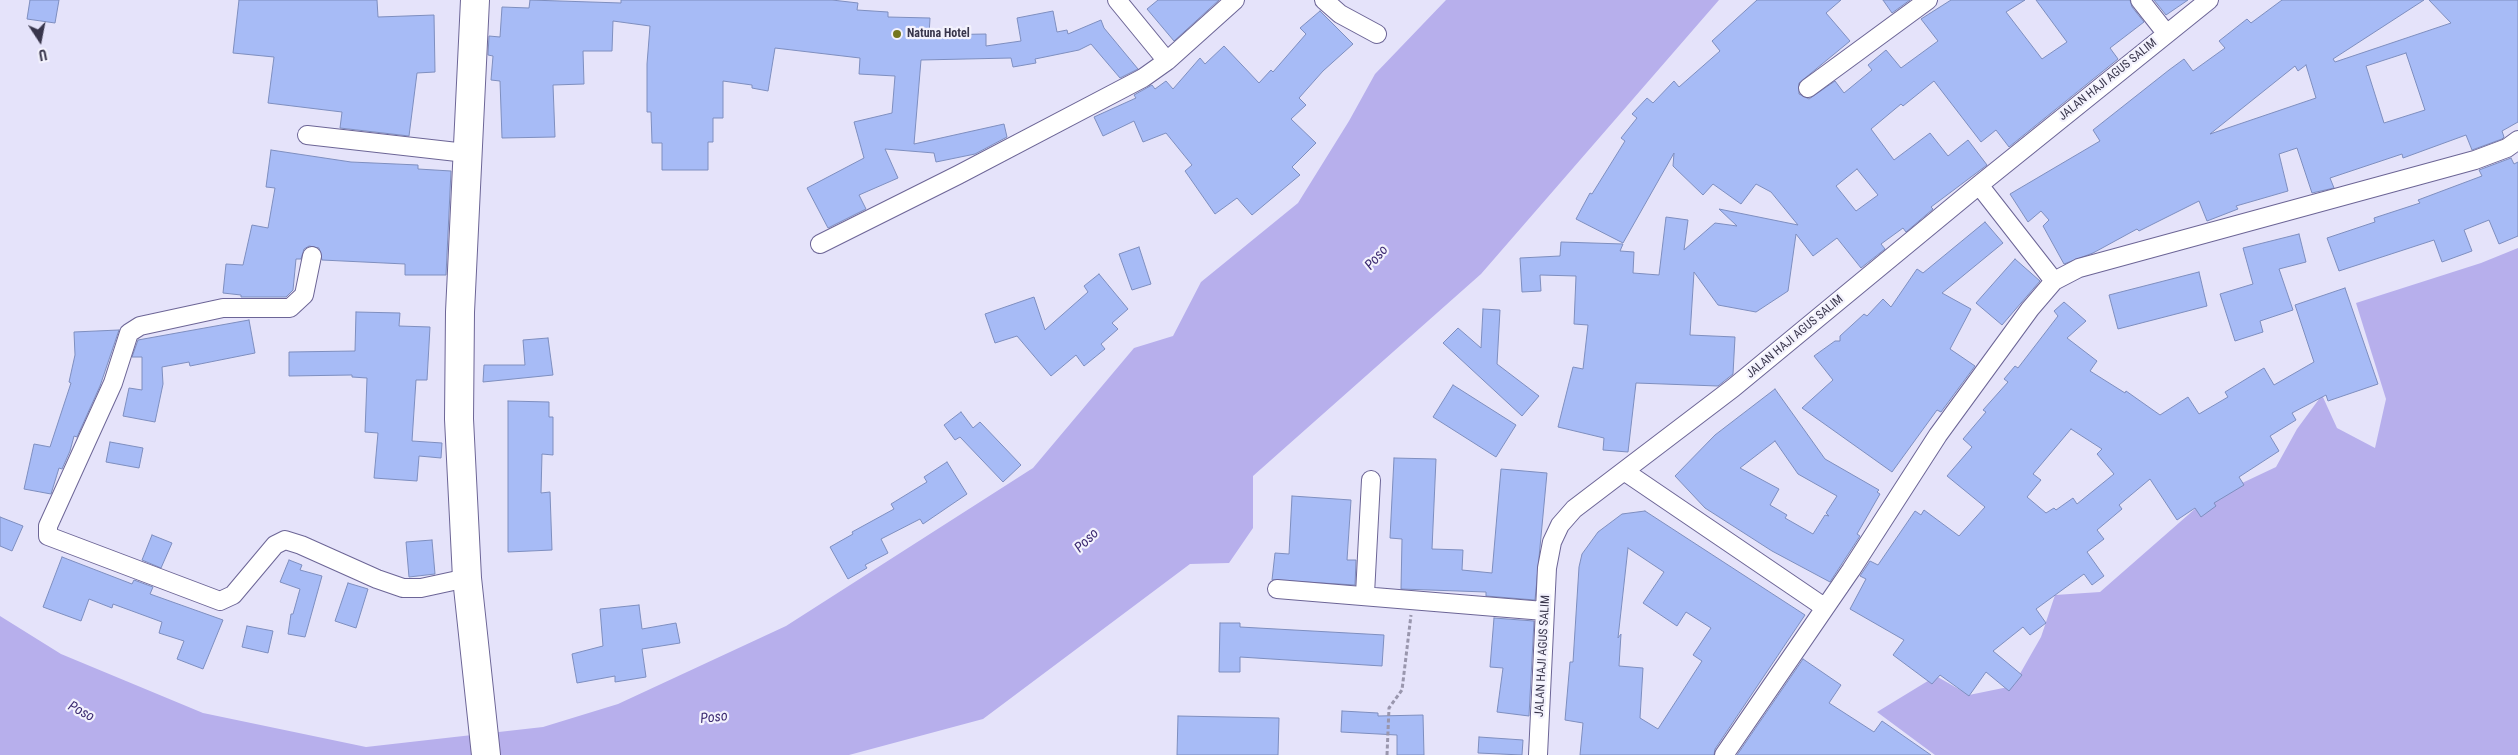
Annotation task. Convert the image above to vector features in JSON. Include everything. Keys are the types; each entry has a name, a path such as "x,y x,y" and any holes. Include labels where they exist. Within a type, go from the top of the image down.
{"highway":[{"path":"475,0 466,153 460,312 460,419 468,589 486,755"}],"street":[{"path":"1117,0 1167,60"},
{"path":"820,244 958,176 1132,84 1167,60 1235,0"},
{"path":"1324,0 1340,14 1377,34"},
{"path":"1808,88 1928,0"},
{"path":"2140,0 2166,33"},
{"name":"JALAN HAJI AGUS SALIM","path":"1538,755 1547,568 1552,542 1560,525 1574,509 1733,388 1979,185 2209,0"},
{"path":"307,135 466,153"},
{"path":"1724,755 1851,570 1938,435 2030,309 2054,281 2079,268 2475,160 2502,150 2518,140"},
{"path":"1979,185 2054,281"},
{"path":"312,256 304,295 290,308 223,308 140,326 129,333 113,383 48,526 48,536 220,601 233,595 275,545 285,540 309,548 377,580 403,588 468,589"},
{"path":"1624,471 1824,607"},
{"path":"1364,594 1371,480"},
{"path":"1277,589 1364,594 1544,612"}],"path":[{"path":"1387,755 1389,708 1402,690 1413,600"}],"water":[{"name":"Poso","path":"1446,0 1719,0 1481,274 1253,476 1253,528 1229,563 1190,564 983,719 849,755 0,755 0,616 61,654 203,713 366,747 543,727 618,704 786,626 1033,468 1134,348 1173,336 1201,282 1298,203 1349,121 1375,74"},
{"path":"2518,248 2518,755 1935,755 1877,712 1936,676 1969,695 2013,686 2041,637 2055,595 2100,592 2204,501 2276,467 2297,429 2322,395 2337,428 2375,448 2386,399 2356,303 2481,263"}],"building":[{"path":"30,0 59,0 55,23 27,19"},
{"path":"239,0 377,0 378,17 434,15 435,72 417,73 409,136 340,128 342,112 268,103 274,57 233,53"},
{"path":"530,0 621,3 621,0 832,0 858,3 857,10 888,12 888,17 930,18 929,35 986,34 986,46 1021,41 1017,18 1053,11 1057,32 1067,30 1068,34 1101,20 1104,28 1138,69 1120,78 1091,44 1079,50 1035,59 1036,63 1013,67 1011,58 921,60 914,144 1004,124 1007,137 975,154 936,162 934,153 885,149 898,178 859,195 866,209 828,228 807,188 864,158 854,122 892,113 895,76 859,74 860,58 775,48 768,91 752,88 752,85 723,81 723,118 713,118 713,142 708,142 708,170 662,170 662,143 652,143 651,112 647,112 647,64 650,26 613,21 612,51 583,51 584,84 553,85 555,137 502,138 500,81 491,80 493,56 488,55 489,36 500,37 502,7 529,8"},
{"path":"1158,0 1219,0 1174,41 1147,9"},
{"path":"1757,0 1841,0 1826,13 1850,41 1799,83 1799,94 1809,99 1835,81 1844,93 1872,70 1868,65 1886,50 1901,68 1938,41 1921,19 1951,0 2025,0 2006,12 2042,59 2067,42 2036,0 2130,0 2132,7 2144,22 2110,48 2118,59 2009,147 1996,130 1981,142 1934,81 1903,106 1901,104 1871,129 1894,160 1930,133 1948,156 1968,140 1987,165 1931,207 1933,209 1906,232 1903,228 1881,244 1885,249 1861,268 1837,238 1813,256 1796,234 1788,291 1756,312 1718,305 1694,272 1690,335 1735,337 1733,374 1718,386 1636,383 1628,452 1603,450 1604,438 1558,427 1573,367 1583,369 1588,325 1574,324 1576,276 1540,275 1541,291 1522,292 1520,258 1560,256 1561,242 1623,244 1620,251 1634,252 1633,273 1659,275 1666,217 1688,220 1684,250 1715,223 1737,226 1719,209 1798,225 1771,192 1756,184 1741,204 1713,184 1703,195 1673,166 1674,153 1623,243 1576,219 1590,193 1592,194 1625,141 1621,138 1637,118 1632,114 1647,98 1653,103 1674,81 1679,87 1720,51 1712,41","holes":["1857,169 1878,195 1856,211 1836,186"]},
{"path":"1883,0 1910,0 1892,13"},
{"path":"2154,0 2188,0 2166,15"},
{"path":"2282,0 2424,0 2333,59 2335,62 2451,23 2429,0 2518,0 2518,122 2502,131 2504,137 2502,139 2472,150 2466,135 2403,158 2402,154 2330,178 2334,188 2312,193 2297,148 2279,154 2288,191 2236,206 2238,209 2207,221 2199,201 2139,231 2137,229 2093,253 2064,264 2043,226 2049,220 2041,211 2028,222 2010,194 2100,141 2093,130 2184,59 2193,71 2225,48 2219,41 2247,19 2251,23","holes":["2406,53 2425,110 2384,123 2366,66","2306,65 2316,98 2210,134 2295,66 2298,71"]},
{"path":"1320,11 1353,44 1323,71 1299,98 1306,105 1291,119 1316,143 1292,167 1300,175 1252,215 1237,198 1215,214 1185,171 1192,165 1166,133 1143,142 1134,121 1103,136 1094,117 1136,98 1134,95 1152,85 1155,89 1166,81 1173,89 1200,58 1205,64 1224,46 1259,83 1271,70 1273,72 1306,34 1300,28"},
{"path":"271,150 351,162 418,165 418,169 451,171 446,275 405,275 405,264 322,260 319,248 309,246 304,249 301,259 296,259 293,290 286,297 241,297 241,295 223,293 226,264 243,265 252,225 268,228 275,188 266,187"},
{"path":"2511,158 2514,164 2518,162 2518,236 2499,244 2489,220 2464,230 2472,251 2442,262 2434,240 2339,271 2327,238 2375,222 2374,218 2420,203 2418,200 2482,176 2479,170"},
{"path":"1985,222 2003,243 1942,293 1971,309 1950,349 1975,366 1941,412 1937,410 1892,472 1802,408 1833,380 1814,356 1835,341 1840,341 1840,336 1864,314 1867,316 1883,299 1891,307 1917,269 1923,273"},
{"path":"2299,234 2306,262 2279,269 2293,310 2260,321 2263,332 2235,341 2220,294 2253,284 2243,248"},
{"path":"1139,247 1151,284 1132,290 1119,254"},
{"path":"2015,259 2040,281 2002,325 1976,303"},
{"path":"2199,272 2207,306 2118,329 2109,295"},
{"path":"1099,274 1128,309 1112,323 1118,329 1101,344 1105,349 1084,366 1076,355 1051,376 1017,336 995,343 985,314 1034,297 1045,330 1088,292 1084,286"},
{"path":"2345,288 2378,384 2328,401 2326,395 2292,413 2296,420 2270,436 2279,451 2239,477 2244,485 2214,503 2216,506 2201,517 2195,508 2177,520 2150,479 2119,505 2122,509 2097,530 2104,539 2087,552 2104,576 2092,585 2084,574 2036,609 2046,623 2030,635 2023,627 1993,651 2022,675 2009,691 1986,672 1969,696 1940,675 1932,684 1893,655 1904,640 1850,609 1866,579 1860,576 1870,561 1878,565 1915,511 1921,515 1924,510 1959,536 1985,507 1947,476 1972,447 1963,439 1986,412 1983,410 2008,382 2004,379 2015,366 2018,368 2058,316 2054,311 2064,302 2086,321 2067,338 2097,361 2090,371 2125,393 2126,391 2160,415 2188,397 2199,414 2228,397 2225,392 2264,368 2274,385 2314,362 2295,305","holes":["2071,429 2102,449 2097,454 2114,474 2077,504 2073,498 2056,510 2054,508 2046,513 2027,497 2041,480 2033,474"]},
{"path":"1483,309 1500,310 1497,364 1539,396 1522,416 1443,343 1458,328 1481,348"},
{"path":"356,312 400,313 399,326 430,327 427,380 416,380 412,441 442,443 441,458 419,456 417,481 374,478 378,433 365,432 367,378 352,377 352,375 289,376 289,352 355,351"},
{"path":"249,320 255,353 190,366 189,362 162,367 163,384 155,422 123,416 129,388 142,390 142,357 132,357 138,340"},
{"path":"119,330 100,386 77,437 74,436 62,469 59,468 51,494 24,489 34,444 50,447 71,383 69,382 75,355 74,332"},
{"path":"548,338 553,375 483,382 484,365 525,365 523,340"},
{"path":"1453,385 1516,425 1496,457 1433,417"},
{"path":"1775,389 1825,459 1879,490 1877,492 1880,494 1857,534 1860,536 1830,582 1772,551 1705,508 1675,476 1715,435","holes":["1775,441 1798,474 1837,496 1826,513 1829,516 1825,515 1813,534 1785,518 1787,515 1770,505 1779,489 1740,468"]},
{"path":"508,401 549,402 549,417 553,417 553,455 542,454 541,493 550,492 552,550 508,552"},
{"path":"961,412 973,428 980,422 1021,465 1003,482 960,437 955,440 944,425"},
{"path":"110,442 143,448 139,468 106,462"},
{"path":"1394,458 1436,459 1432,549 1463,550 1462,570 1492,573 1501,469 1547,473 1535,600 1486,596 1486,592 1401,589 1402,539 1390,538"},
{"path":"947,462 967,494 923,524 920,519 881,539 888,553 865,565 867,568 848,579 830,547 853,534 852,532 894,509 891,504 927,482 924,477"},
{"path":"1292,496 1351,500 1347,560 1356,560 1355,585 1272,580 1275,553 1289,554"},
{"path":"1645,511 1805,615 1715,749 1714,755 1580,755 1583,723 1565,720 1570,662 1573,662 1579,567 1582,554 1598,532 1622,514","holes":["1628,548 1664,572 1643,603 1677,626 1686,612 1711,628 1693,655 1702,661 1658,729 1640,718 1643,668 1619,666 1621,634 1618,638"]},
{"path":"0,517 23,526 12,551 0,546"},
{"path":"152,535 172,543 161,568 142,560"},
{"path":"432,540 435,574 409,577 406,542"},
{"path":"62,557 132,584 134,580 153,587 150,594 223,620 203,669 177,659 184,641 159,633 162,622 113,604 112,608 89,599 81,621 43,607"},
{"path":"289,560 302,565 300,570 322,576 305,637 288,634 291,614 293,614 300,589 280,582"},
{"path":"348,583 368,589 356,628 335,621"},
{"path":"639,605 642,629 676,623 680,643 642,649 646,677 615,682 615,676 577,683 572,654 603,646 600,609"},
{"path":"1494,618 1534,621 1529,716 1497,712 1503,668 1490,667"},
{"path":"1220,623 1240,623 1240,627 1384,635 1382,666 1240,657 1240,672 1219,672"},
{"path":"247,626 273,631 268,653 242,647"},
{"path":"1803,659 1841,685 1829,703 1874,732 1882,721 1931,755 1737,755"},
{"path":"1342,711 1378,713 1378,716 1423,715 1424,755 1397,755 1397,735 1341,732"},
{"path":"1178,716 1279,718 1278,755 1177,755"},
{"path":"1479,737 1523,740 1522,755 1478,753"}],"place":[{"name":"Natuna Hotel","path":"897,34"}]}
